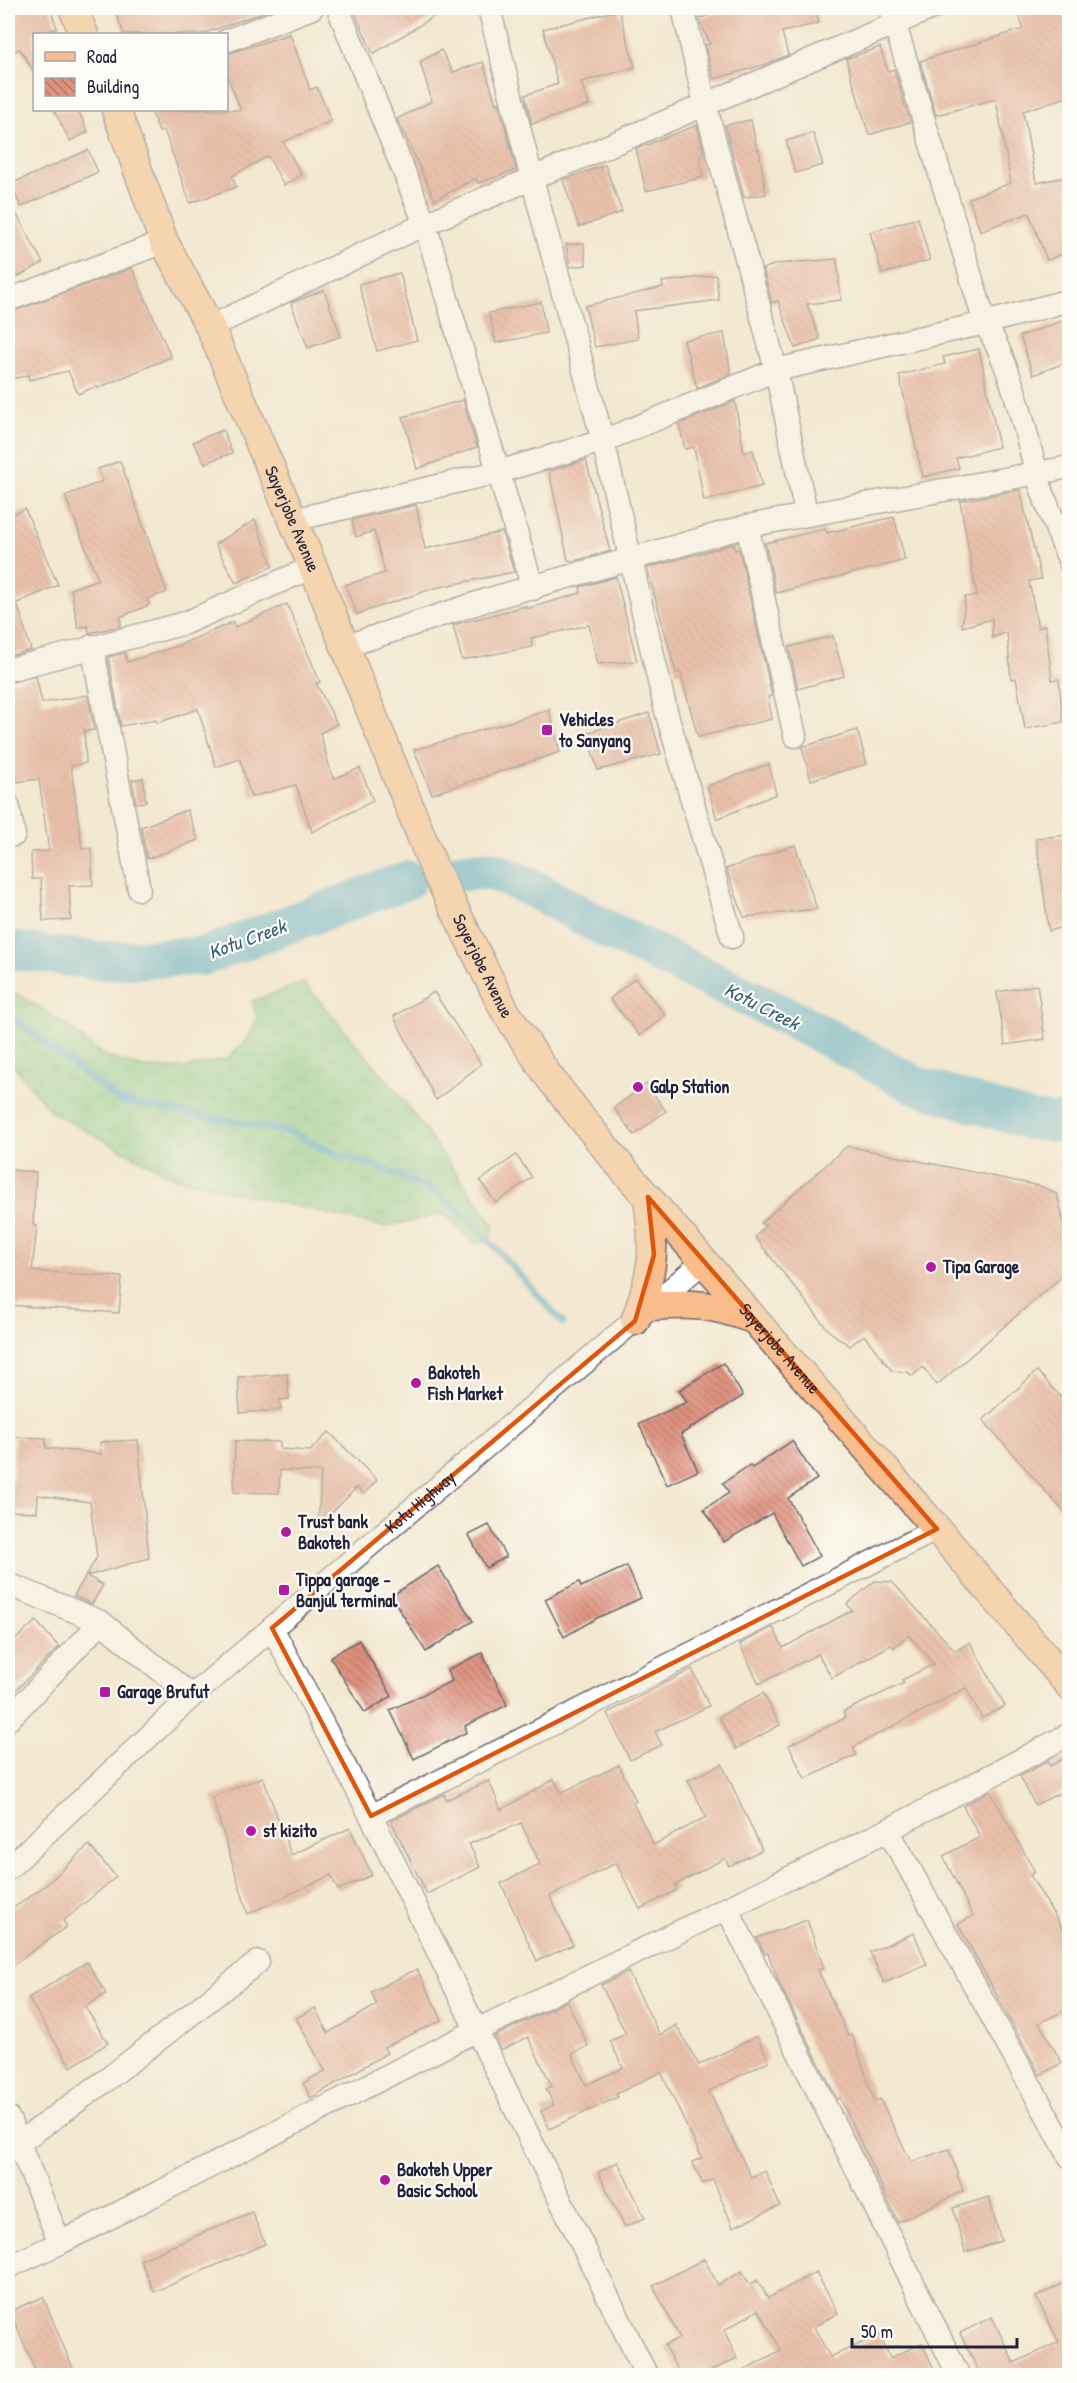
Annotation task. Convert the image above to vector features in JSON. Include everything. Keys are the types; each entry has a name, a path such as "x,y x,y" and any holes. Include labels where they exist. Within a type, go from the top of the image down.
{"main road":[{"path":"73,8 84,33"},
{"name":"Sayerjobe Avenue","path":"116,111 164,242 210,327 313,567 343,647 434,868 505,1011 563,1095 648,1197 937,1529 1070,1686"},
{"path":"648,1197 654,1254 644,1313 700,1304 718,1306 753,1319"}],"street":[{"path":"228,40 312,8"},
{"path":"338,8 424,224 533,589"},
{"path":"489,8 532,180 603,441 666,711 732,937"},
{"path":"683,8 705,104 776,370 806,513"},
{"path":"210,327 424,224 532,180 705,104 892,15 932,8"},
{"path":"892,15 985,322 1002,352 1019,402 1036,473 1070,562"},
{"path":"8,300 164,242"},
{"path":"293,520 498,472 603,441 776,370 1070,300"},
{"path":"343,647 493,598 533,589 747,526 806,513 892,501 1070,467"},
{"path":"747,526 795,736"},
{"path":"8,670 185,623 313,567"},
{"path":"92,646 139,889"},
{"path":"8,806 14,835"},
{"name":"Kotu Highway","path":"8,1869 192,1696 703,1262"},
{"path":"371,1816 937,1529"},
{"path":"8,1584 101,1622 192,1696"},
{"path":"8,1720 101,1622"},
{"path":"272,1628 371,1816 647,2376"},
{"path":"8,2267 60,2243 475,2031 888,1830 1070,1734"},
{"path":"888,1830 1070,2157"},
{"path":"727,1908 959,2376"},
{"path":"20,2142 105,2081 258,1962"},
{"path":"8,2117 60,2243"}],"highlighted area":[{"path":"648,1197 937,1529 371,1816 272,1628 635,1321 654,1255"}],"green space":[{"path":"304,983 399,1094 494,1225 489,1240 474,1244 444,1214 384,1227 175,1178 51,1112 8,1059 8,988 63,1022 104,1056 144,1068 183,1068 227,1059 247,1040 257,1019 252,1001"}],"building":[{"path":"8,8 50,8 57,28 45,33 33,33 33,70 20,49 8,54"},
{"path":"114,8 266,8 262,9 264,12 205,33 124,33"},
{"path":"353,8 448,8 373,54"},
{"path":"726,8 815,8 819,23 782,32 788,55 714,79 705,45 710,44 699,19"},
{"path":"1018,8 1070,8 1070,96 1023,111 1036,183 1070,176 1070,251 1047,260 1029,213 980,231 969,198 1011,183 996,99 936,115 920,61 1023,29"},
{"path":"619,10 635,67 581,82 589,105 532,124 525,95 558,84 543,29"},
{"path":"290,34 310,90 317,87 331,121 283,142 302,175 284,185 268,156 232,176 236,187 190,203 164,130 159,132 151,111 241,110 228,78 228,53"},
{"path":"880,47 888,71 894,69 910,122 869,135 846,59"},
{"path":"441,50 453,72 483,62 496,104 499,103 516,170 478,183 476,178 435,200 397,119 432,101 420,62"},
{"path":"55,111 78,111 88,132 70,141"},
{"path":"751,120 757,150 759,149 766,194 744,197 725,125"},
{"path":"697,125 704,154 700,155 703,177 646,191 636,149"},
{"path":"813,133 823,165 795,173 786,141"},
{"path":"88,150 98,172 21,207 11,184"},
{"path":"605,165 622,212 579,227 563,180"},
{"path":"8,198 43,263 8,282"},
{"path":"918,218 930,260 882,274 870,232"},
{"path":"584,243 586,265 570,267 566,245"},
{"path":"837,259 841,300 807,304 820,339 795,348 778,301 772,303 763,269 776,264"},
{"path":"132,268 171,357 98,388 97,386 78,394 68,371 29,380 28,375 8,380 8,313"},
{"path":"400,273 417,340 377,351 359,284"},
{"path":"716,275 719,300 634,311 638,339 595,347 585,306 663,287 662,282"},
{"path":"324,290 341,336 308,348 291,303"},
{"path":"541,302 546,333 496,343 489,313"},
{"path":"1070,318 1070,361 1033,375 1020,336"},
{"path":"724,333 731,374 697,388 684,340"},
{"path":"979,349 999,447 956,458 959,468 923,477 899,375 945,364 943,357"},
{"path":"463,400 477,447 417,469 403,417"},
{"path":"735,401 744,453 753,450 762,486 704,501 694,447 685,449 679,424"},
{"path":"223,430 232,453 205,463 193,442"},
{"path":"586,460 610,551 574,561 568,560 549,471"},
{"path":"120,461 167,592 147,599 149,605 120,617 121,626 89,633 88,626 78,628 71,589 98,579 65,496 103,481 98,469"},
{"path":"1020,490 1041,579 1029,581 1038,628 1045,625 1052,680 1059,679 1063,722 1025,729 1016,678 1011,679 1007,632 992,638 992,619 962,627 965,597 977,596 960,501"},
{"path":"416,505 425,549 502,532 514,572 435,588 357,614 345,585 385,573 374,531 356,537 352,520"},
{"path":"25,509 58,585 17,603 31,650 8,656 8,516"},
{"path":"894,517 905,560 776,593 765,543 825,529 827,533"},
{"path":"255,520 273,566 236,583 215,544"},
{"path":"734,544 735,550 739,549 772,696 768,697 772,719 698,737 680,672 676,673 647,568"},
{"path":"616,577 637,661 598,664 589,625 531,638 532,647 462,660 453,625 526,606 526,609 581,593 580,587"},
{"path":"287,604 320,682 316,683 337,724 320,733 333,779 360,768 373,801 312,832 296,785 251,797 240,759 216,767 198,709 157,723 156,720 121,726 108,657 125,653 127,662 177,646 233,622 235,627"},
{"path":"833,636 844,676 798,689 789,647"},
{"path":"36,676 42,703 88,695 94,730 85,731 84,729 86,763 71,766 82,849 91,848 93,885 69,886 71,920 43,921 41,879 32,879 31,852 49,851 39,779 8,783 8,683"},
{"path":"549,710 560,752 432,794 414,750"},
{"path":"649,713 661,754 598,770 586,733"},
{"path":"857,730 867,764 811,780 802,747"},
{"path":"769,764 776,794 717,819 707,786"},
{"path":"143,778 146,802 136,803 132,780"},
{"path":"187,810 198,840 147,859 141,827"},
{"path":"1070,835 1070,925 1049,931 1036,838"},
{"path":"795,845 817,909 744,917 726,869"},
{"path":"635,978 665,1015 640,1036 610,999"},
{"path":"1037,985 1045,1039 1005,1045 997,992"},
{"path":"434,992 481,1064 436,1100 394,1016"},
{"path":"646,1084 666,1111 634,1135 614,1108"},
{"name":"Tipa Garage","path":"847,1146 1040,1186 1057,1194 1070,1251 1070,1269 937,1385 923,1367 912,1376 908,1372 892,1371 864,1335 850,1346 829,1331 755,1237 765,1226 761,1223"},
{"path":"516,1155 532,1177 496,1203 480,1181"},
{"path":"8,1170 36,1172 33,1225 37,1226 32,1271 122,1277 119,1313 8,1305"},
{"path":"723,1363 743,1396 681,1434 698,1471 667,1485 639,1424 687,1402 679,1390"},
{"path":"1037,1371 1070,1407 1070,1519 983,1420"},
{"path":"287,1374 289,1399 280,1400 281,1410 240,1413 238,1377"},
{"path":"329,1432 377,1480 364,1494 357,1487 318,1527 321,1472 280,1470 279,1493 234,1492 235,1441 280,1442 280,1449 310,1451"},
{"path":"14,1437 46,1438 46,1448 101,1454 100,1442 138,1440 149,1558 87,1576 103,1585 92,1604 74,1596 97,1557 90,1502 38,1495 37,1512 8,1511 8,1481 13,1481"},
{"path":"792,1441 817,1479 788,1498 820,1556 801,1566 772,1513 724,1542 704,1509 729,1493 723,1483 750,1465 752,1468"},
{"path":"489,1525 506,1557 486,1568 469,1535"},
{"path":"438,1566 473,1621 426,1652 391,1596"},
{"path":"627,1566 641,1598 597,1618 564,1637 545,1599 579,1582 581,1587"},
{"path":"875,1581 892,1582 955,1651 970,1642 1005,1706 982,1718 966,1688 853,1747 856,1755 805,1779 789,1745 845,1718 843,1712 904,1683 902,1680 934,1664 908,1635 894,1648 891,1645 832,1678 818,1654 759,1684 740,1644 773,1627 783,1648 852,1610 847,1604"},
{"path":"36,1621 59,1647 8,1698 8,1646"},
{"path":"359,1640 392,1696 365,1713 330,1657"},
{"path":"482,1653 507,1705 465,1726 467,1732 414,1759 390,1710 452,1681 447,1670"},
{"path":"692,1669 709,1706 655,1732 662,1745 630,1760 607,1713"},
{"path":"763,1693 780,1725 736,1749 719,1717"},
{"path":"1070,1755 1070,1788 1035,1805 1020,1776 1048,1761 1050,1766"},
{"path":"722,1764 762,1850 729,1866 725,1858 675,1885 677,1890 640,1909 616,1863 550,1896 573,1945 537,1961 501,1883 540,1864 521,1823 469,1844 480,1867 427,1894 391,1821 444,1794 446,1800 489,1781 501,1810 554,1779 561,1793 619,1765 636,1801 633,1803 654,1845 706,1817 688,1780"},
{"path":"263,1777 291,1855 350,1828 372,1875 338,1890 331,1875 248,1914 212,1797"},
{"path":"990,1791 1035,1872 1030,1875 1070,1941 1070,2008 1039,2023 1062,2063 1040,2075 958,1924 973,1916 943,1856 980,1837 963,1806"},
{"path":"89,1845 116,1877 63,1921 67,1926 8,1969 8,1912 46,1885"},
{"path":"807,1920 824,1968 818,1970 848,2036 852,2035 875,2102 880,2099 911,2162 949,2149 963,2191 898,2222 840,2098 837,2099 780,1985 768,1953 765,1954 757,1938"},
{"path":"914,1933 927,1965 884,1983 870,1952"},
{"path":"87,1962 106,1994 85,2007 108,2043 71,2067 28,1998"},
{"path":"417,1969 442,2020 384,2047 387,2053 311,2098 303,2083 325,2071 296,2018 315,2008 328,2033 377,2005 371,1992"},
{"path":"628,1972 660,2035 676,2025 699,2065 757,2036 769,2061 709,2091 751,2177 765,2171 780,2206 733,2227 713,2179 703,2184 692,2162 702,2158 661,2072 616,2094 618,2097 549,2129 541,2111 554,2105 546,2089 552,2086 528,2037 501,2050 495,2036 567,2001 588,2046 572,2054 586,2085 623,2068 610,2041 626,2034 601,1985"},
{"path":"618,2162 645,2218 625,2227 598,2172"},
{"path":"989,2197 1001,2241 965,2252 953,2208"},
{"path":"252,2212 265,2244 154,2292 140,2260"},
{"path":"704,2259 718,2285 742,2271 750,2285 757,2280 768,2298 816,2272 838,2313 814,2327 830,2357 880,2335 890,2358 922,2343 937,2376 733,2376 781,2350 758,2310 724,2330 737,2358 701,2376 680,2376 665,2345 680,2338 653,2286"},
{"path":"1070,2280 1070,2376 981,2376 960,2333 992,2317 1014,2363 1059,2342 1036,2297"},
{"path":"43,2297 76,2376 38,2376 10,2311"}],"waterway":[{"name":"Kotu Creek","path":"461,872 490,870 528,886 612,932 797,1021 915,1085 1032,1121 1070,1124"},
{"name":"Kotu Creek","path":"8,950 101,961 204,956 407,880"},
{"path":"8,1015 120,1101 291,1132 336,1154 377,1166 438,1193 475,1225 563,1323"}],"place":[{"name":"Vehicles to Sanyang","path":"547,730"},
{"name":"Galp Station","path":"638,1087"},
{"name":"Tipa Garage","path":"931,1267"},
{"name":"Bakoteh Fish Market","path":"416,1383"},
{"name":"Trust bank Bakoteh","path":"286,1532"},
{"name":"Tippa garage - Banjul terminal","path":"284,1590"},
{"name":"Garage Brufut","path":"105,1692"},
{"name":"st kizito","path":"251,1831"},
{"name":"Bakoteh Upper Basic School","path":"385,2180"}]}
